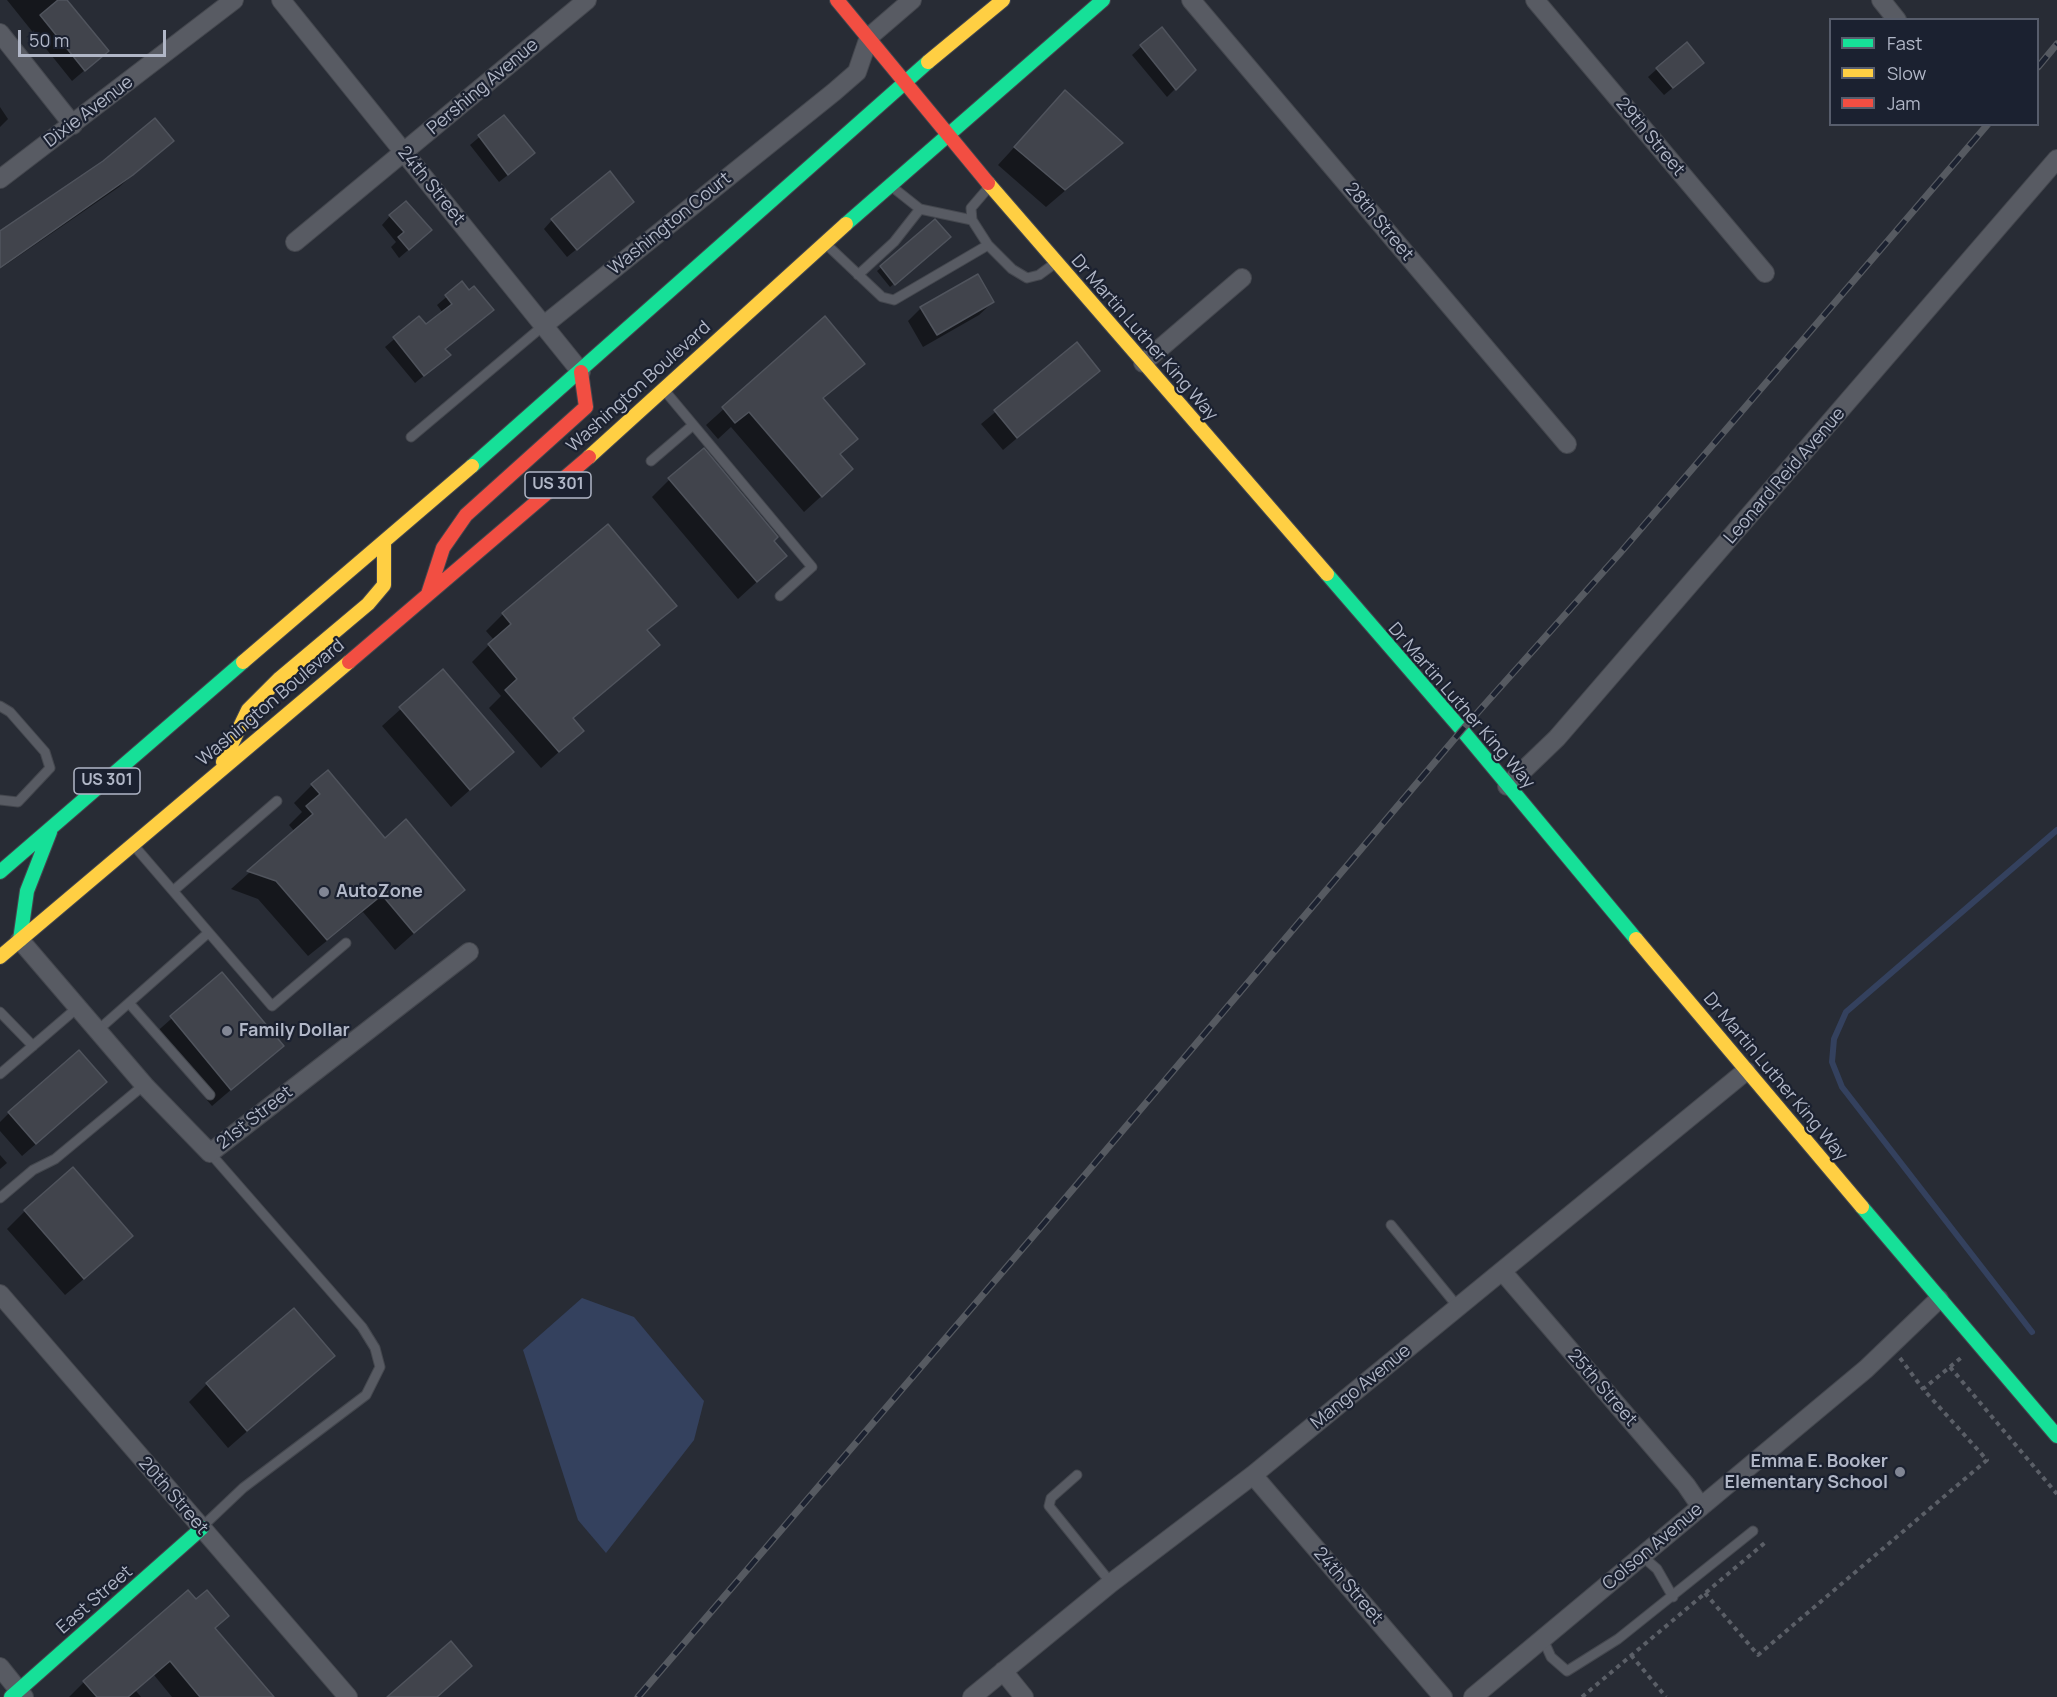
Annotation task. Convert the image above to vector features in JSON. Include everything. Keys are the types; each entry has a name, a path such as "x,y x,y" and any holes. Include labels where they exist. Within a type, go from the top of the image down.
{"main road":[{"name":"Dr Martin Luther King Way","path":"837,0 990,186 1507,786 2057,1436"},
{"name":"US 301","path":"0,872 581,372 905,82 1003,0"},
{"name":"Washington Boulevard","path":"0,957 555,488 946,134 1103,0"},
{"path":"428,594 443,548 466,515 586,407 581,372"},
{"path":"220,769 248,710 280,678 368,604 384,585 384,542"},
{"path":"20,940 27,891 51,830"},
{"name":"East Street","path":"18,1695 202,1528"}],"street":[{"name":"Dixie Avenue","path":"0,179 234,0"},
{"name":"24th Street","path":"281,0 581,372"},
{"name":"Pershing Avenue","path":"295,242 587,0"},
{"name":"28th Street","path":"1191,0 1567,444"},
{"name":"29th Street","path":"1535,0 1765,273"},
{"path":"1881,0 1895,18"},
{"name":"Washington Court","path":"543,326 857,72 869,37 905,6"},
{"path":"0,33 73,124"},
{"name":"Leonard Reid Avenue","path":"1507,786 1557,738 2057,159"},
{"path":"1143,363 1242,278"},
{"name":"21st Street","path":"20,940 144,1085 210,1153 469,952"},
{"name":"Mango Avenue","path":"972,1697 1111,1583 1253,1475 1746,1071"},
{"name":"25th Street","path":"1502,1271 1686,1485 1701,1507"},
{"name":"20th Street","path":"0,1294 348,1697"},
{"name":"Colson Avenue","path":"1473,1697 1890,1346 1939,1299"},
{"name":"24th Street","path":"1253,1475 1443,1697"},
{"path":"0,1667 18,1695"},
{"path":"1003,1671 1024,1697"}],"lane":[{"path":"890,184 920,209 972,220"},
{"path":"990,186 971,208 972,220 988,244 1012,269 1027,278 1039,275 1056,262"},
{"path":"858,275 894,242 920,209"},
{"path":"825,244 882,297 894,300 988,244"},
{"name":"Washington Court","path":"411,438 543,326"},
{"path":"663,389 812,567 780,596"},
{"path":"651,461 693,425"},
{"path":"0,706 10,712 45,752 50,768 18,801 0,800"},
{"path":"173,891 277,801"},
{"path":"132,844 272,1006 345,943"},
{"path":"97,1030 208,933"},
{"path":"129,1003 210,1095"},
{"path":"0,1074 77,1008"},
{"path":"0,1012 33,1046"},
{"path":"0,1198 33,1170 55,1159 144,1085"},
{"path":"202,1528 218,1509 243,1488 366,1395 380,1367 375,1348 362,1327 210,1153"},
{"path":"1391,1225 1458,1307"},
{"path":"1077,1475 1051,1498 1049,1506 1111,1583"},
{"path":"1542,1639 1551,1657 1567,1671 1618,1640 1753,1531"},
{"path":"1642,1556 1657,1569 1673,1597"}],"path":[{"path":"1923,1389 1977,1344"},
{"path":"1705,1593 1758,1655 1987,1460 1923,1389 1890,1346"},
{"path":"1950,1367 2057,1494"},
{"path":"1582,1697 1767,1540"},
{"path":"1631,1656 1666,1697"}],"water":[{"path":"582,1298 634,1317 704,1401 694,1440 606,1553 578,1520 523,1350"}],"building":[{"path":"58,0 67,0 109,51 85,71 40,15"},
{"path":"1162,27 1196,70 1176,90 1140,45"},
{"path":"1687,42 1704,63 1673,88 1656,68"},
{"path":"1065,90 1123,143 1065,190 1014,147"},
{"path":"504,115 535,153 508,175 478,135"},
{"path":"155,118 174,141 133,175 0,268 0,231 103,161"},
{"path":"610,171 634,202 577,250 551,219"},
{"path":"406,201 432,230 409,250 398,237 404,232 389,215"},
{"path":"935,219 951,237 895,285 880,266"},
{"path":"978,274 994,302 937,335 920,307"},
{"path":"462,281 469,290 474,286 494,310 445,349 451,355 424,376 393,337 419,316 426,324 452,304 445,295"},
{"path":"825,316 865,364 823,398 858,439 840,454 853,469 822,497 749,412 735,423 722,407"},
{"path":"1077,342 1100,371 1017,438 994,410"},
{"path":"704,448 778,537 774,541 787,556 757,582 668,478"},
{"path":"608,524 677,606 647,630 660,645 573,718 584,731 559,752 505,690 517,679 488,644 511,624 502,613"},
{"path":"443,669 514,752 470,790 399,707"},
{"path":"328,770 385,838 406,819 465,890 414,933 382,895 327,940 276,881 247,871 313,814 306,806 320,794 311,784"},
{"name":"Family Dollar","path":"222,972 284,1046 231,1090 170,1016"},
{"path":"79,1050 107,1082 36,1144 8,1112"},
{"path":"73,1167 133,1236 84,1279 24,1210"},
{"path":"294,1308 335,1356 247,1431 206,1383"},
{"path":"188,1590 196,1599 207,1590 229,1616 215,1628 274,1697 200,1697 170,1661 128,1697 97,1697 83,1681"},
{"path":"451,1641 472,1666 437,1697 387,1697"}],"waterway":[{"path":"2032,1332 1842,1087 1832,1062 1834,1039 1846,1012 2057,830"}],"railway":[{"path":"2039,66 2057,44"},
{"path":"638,1697 1029,1241 1462,730 1621,552 1986,126"}],"traffic: fast":[{"path":"846,224 1103,0"},
{"path":"472,466 928,62"},
{"path":"1327,574 1462,730 1636,939"},
{"path":"0,872 243,662"},
{"path":"20,940 27,891 50,832"},
{"path":"1862,1207 2057,1436"},
{"path":"11,1697 202,1528"}],"traffic: slow":[{"path":"928,62 1003,0"},
{"path":"988,183 1327,574"},
{"path":"589,457 846,224"},
{"path":"243,662 472,466"},
{"path":"223,762 248,710 280,678 368,604 384,585 384,542"},
{"path":"0,957 349,662"},
{"path":"1636,939 1862,1207"}],"traffic: jam":[{"path":"837,0 988,183"},
{"path":"428,594 443,548 466,515 586,407 581,372"},
{"path":"349,662 589,457"}],"place":[{"name":"AutoZone","path":"324,892"},
{"name":"Family Dollar","path":"227,1031"},
{"name":"Emma E. Booker Elementary School","path":"1900,1472"}]}
